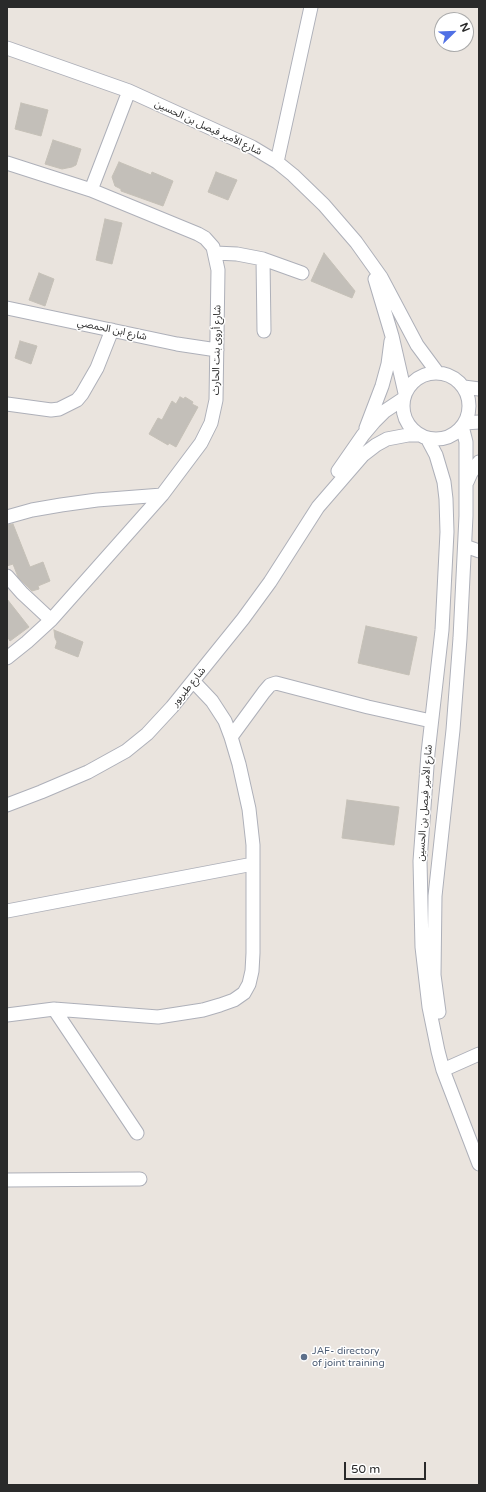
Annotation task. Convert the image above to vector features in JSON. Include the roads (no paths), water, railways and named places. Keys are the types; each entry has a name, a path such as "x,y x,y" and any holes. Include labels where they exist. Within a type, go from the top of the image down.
{"street":[{"path":"277,162 311,7"},
{"name":"شارع الأمير فيصل بن الحسين","path":"7,48 129,91 252,147 277,162 293,175 324,205 344,227 384,283 417,345 436,372"},
{"path":"91,190 129,91"},
{"path":"7,163 91,190 198,234 210,244 215,253 237,254 263,259 302,273"},
{"name":"شارع أروى بنت الحارث","path":"7,658 31,639 51,620 162,495 197,448 211,423 216,400 218,270 215,253"},
{"path":"263,259 264,331"},
{"name":"شارع الأمير فيصل بن الحسين","path":"371,263 392,336 404,396"},
{"name":"شارع ابن الحمصي","path":"7,308 177,344 217,350"},
{"path":"7,404 51,410 59,409 77,400 82,394 96,368 112,330"},
{"path":"363,435 383,380 392,336"},
{"path":"436,372 452,376 464,387 469,399 469,405 464,425 458,431 446,438 440,439 424,436 409,426 403,406 404,396 408,387 418,378 424,374 436,372"},
{"path":"464,387 479,389"},
{"name":"شارع طبربور","path":"318,507 326,489 363,435 385,411 404,396"},
{"path":"464,425 479,422"},
{"name":"شارع الأمير فيصل بن الحسين","path":"464,425 466,442 465,546 457,679 435,896 434,951 437,1003 447,1068 479,1144"},
{"name":"شارع الأمير فيصل بن الحسين","path":"424,436 436,455 444,482 447,532 439,669 431,721 420,861 422,947 431,1019 479,1164"},
{"name":"شارع طبربور","path":"8,801 88,772 126,751 147,734 194,682 263,593 318,507 360,458 381,442 394,437 424,436"},
{"path":"465,488 479,462"},
{"path":"7,517 32,510 68,504 162,495"},
{"path":"465,546 479,551"},
{"path":"7,576 22,593 51,620"},
{"path":"7,1015 54,1009 158,1017 203,1010 234,1000 244,993 249,984 252,971 253,864 252,833 249,809 231,737 219,710 194,682"},
{"path":"231,737 264,692 273,684 368,708 431,721"},
{"path":"426,787 446,794"},
{"path":"7,911 253,864"},
{"path":"54,1009 138,1133"},
{"path":"447,1068 479,1054"},
{"path":"7,1180 140,1179"}],"place":[{"name":"JAF- directory of joint training","path":"304,1357"}]}
